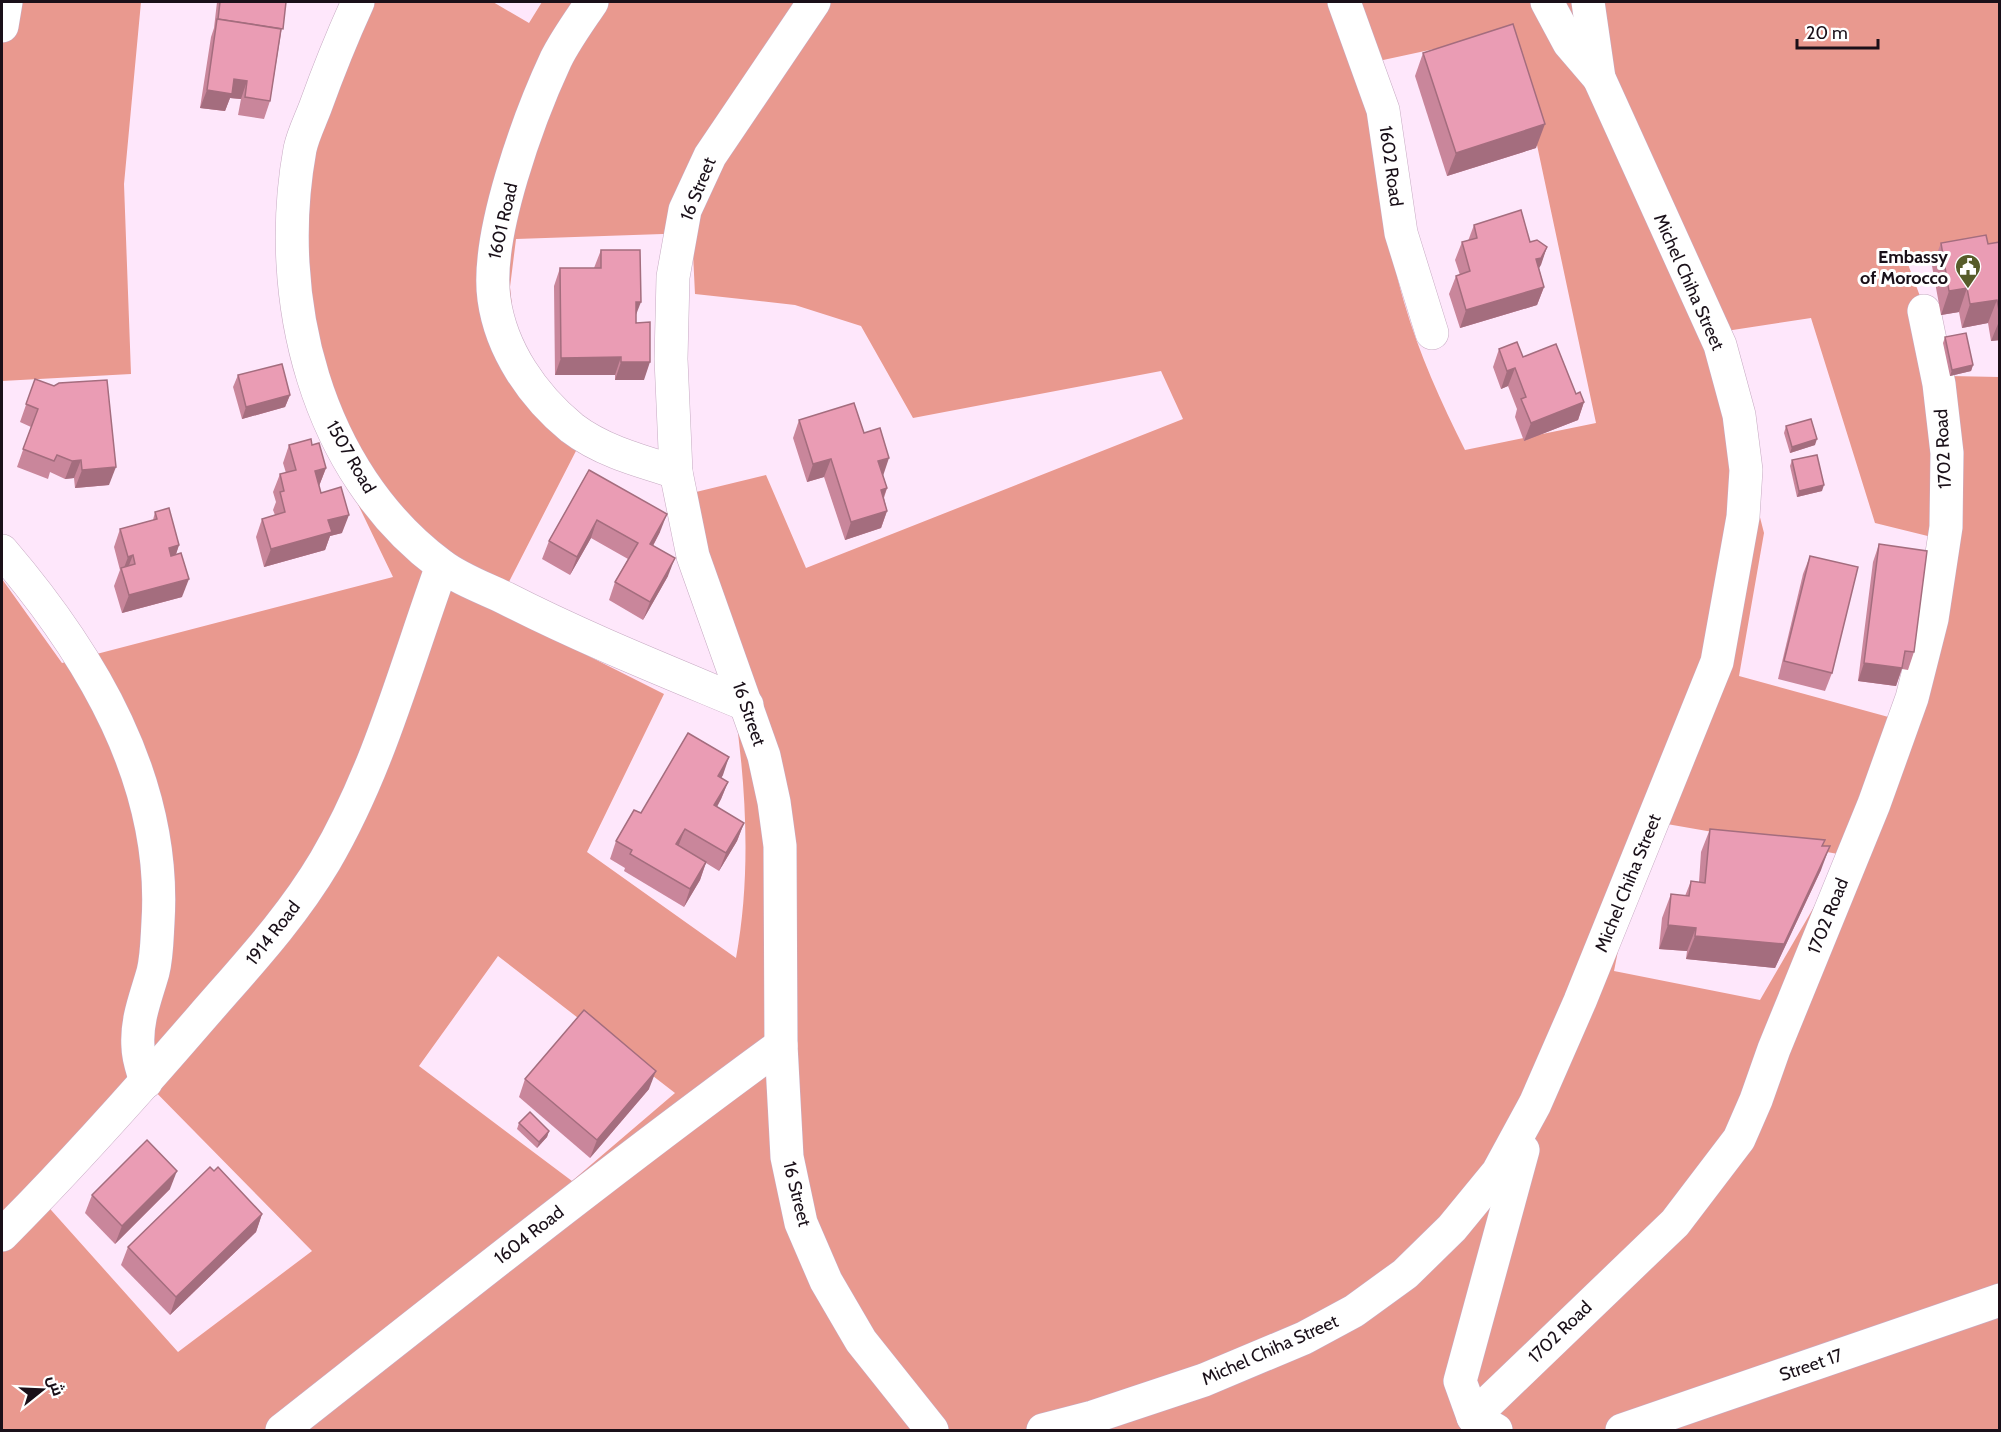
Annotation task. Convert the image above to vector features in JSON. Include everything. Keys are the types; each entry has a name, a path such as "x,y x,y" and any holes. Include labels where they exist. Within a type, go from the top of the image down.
{"street":[{"path":"2,26 6,2"},
{"name":"1507 Road","path":"358,2 336,49 301,146 291,212 293,284 309,367 330,423 358,473 393,522 442,566 532,612 747,705"},
{"name":"1601 Road","path":"592,2 557,58 521,145 492,258 494,299 507,344 530,387 573,429 616,453 676,472"},
{"name":"16 Street","path":"814,2 710,156 685,210 673,277 671,359 676,472 693,556 764,756 780,846 781,1045 787,1157 801,1223 826,1281 861,1341 932,1431"},
{"name":"1602 Road","path":"1344,2 1383,110 1401,233 1432,333"},
{"path":"1547,2 1569,43 1599,78"},
{"path":"1588,2 1599,78"},
{"name":"Michel Chiha Street","path":"1042,1431 1093,1417 1203,1380 1304,1338 1354,1311 1405,1274 1452,1228 1498,1172 1535,1104 1580,1001 1717,662 1743,517 1746,470 1738,415 1720,345 1599,78"},
{"name":"1702 Road","path":"1484,1424 1675,1223 1739,1139 1874,804 1912,698 1932,619 1946,527 1947,453 1939,384 1924,311"},
{"path":"2,551 97,681 122,733 146,798 157,854 158,920 153,969 139,1017 138,1048 146,1082"},
{"name":"1914 Road","path":"2,1235 97,1137 283,925 325,861 368,775 442,566"},
{"name":"1604 Road","path":"282,1431 644,1145 781,1045"},
{"path":"1484,1424 1460,1381 1535,1104"},
{"name":"Street 17","path":"1622,1431 2000,1300"}],"shaded area":[{"path":"2,2 141,2 124,184 131,374 2,381"},
{"path":"348,2 493,2 529,23 542,2 1999,2 1999,248 1906,259 1950,376 1999,377 1999,1430 2,1430 2,579 62,663 393,577 327,440 289,250","holes":["1513,32 1596,423 1465,450 1416,340 1396,273 1360,65","692,233 695,294 795,305 861,326 913,418 1161,371 1183,419 806,568 766,475 696,492 728,665 743,783 746,842 743,900 736,958 587,852 664,694 495,609 578,447 515,335 510,287 516,239","1811,318 1875,523 1948,541 1914,724 1739,676 1764,533 1713,333","1644,820 1844,855 1760,1000 1614,971","498,956 675,1093 572,1181 419,1066","136,1072 312,1251 178,1352 35,1192"]}],"building":[{"path":"220,2 286,2 283,29 218,19"},
{"path":"217,19 281,29 270,101 245,97 247,81 234,79 232,94 207,90"},
{"path":"1513,24 1545,124 1456,153 1423,53"},
{"path":"1521,210 1530,242 1537,240 1547,247 1541,258 1536,259 1544,287 1466,310 1456,276 1470,271 1462,242 1477,238 1474,225"},
{"path":"1986,235 1988,244 2000,242 2000,315 1997,300 1970,304 1967,288 1949,291 1941,243"},
{"path":"601,250 640,250 641,302 636,302 636,323 650,322 650,362 621,362 621,357 561,358 560,268 601,268"},
{"path":"1966,333 1973,365 1952,370 1945,337"},
{"path":"1517,342 1523,357 1556,344 1576,394 1580,392 1584,402 1531,423 1521,399 1526,397 1515,368 1507,371 1499,349"},
{"path":"282,364 290,395 246,407 238,375"},
{"path":"35,379 54,386 59,383 107,380 116,467 82,470 81,460 72,461 57,455 54,461 23,449 38,409 26,404"},
{"path":"854,403 864,433 880,428 889,458 878,461 887,488 881,490 887,511 851,522 831,459 813,464 799,420"},
{"path":"1811,419 1817,439 1792,447 1786,426"},
{"path":"311,439 312,445 319,443 326,468 315,471 321,493 341,487 349,515 328,520 332,532 271,549 262,519 285,512 280,492 284,491 280,474 296,470 289,445"},
{"path":"1817,455 1824,485 1799,491 1792,460"},
{"path":"589,470 667,514 650,544 675,558 650,602 615,582 638,543 597,520 577,557 549,541"},
{"path":"169,508 179,545 169,548 171,556 181,553 189,579 129,595 121,568 135,564 133,555 128,557 120,529 157,519 155,512"},
{"path":"1879,544 1927,551 1914,652 1905,651 1902,668 1864,663"},
{"path":"1810,556 1858,567 1832,673 1784,661"},
{"path":"688,733 729,757 718,776 728,782 714,805 744,823 726,853 685,829 676,844 706,862 690,889 630,854 632,850 616,841 634,810 641,813"},
{"path":"1710,829 1825,840 1822,846 1830,846 1784,944 1695,936 1696,928 1668,925 1671,894 1689,896 1691,881 1705,883"},
{"path":"584,1010 656,1071 597,1140 525,1079"},
{"path":"530,1112 549,1131 539,1142 519,1123"},
{"path":"147,1140 177,1171 122,1226 92,1195"},
{"path":"210,1167 214,1171 218,1167 262,1214 176,1297 128,1247"}],"place":[{"name":"Embassy of Morocco","path":"1968,290"}]}
